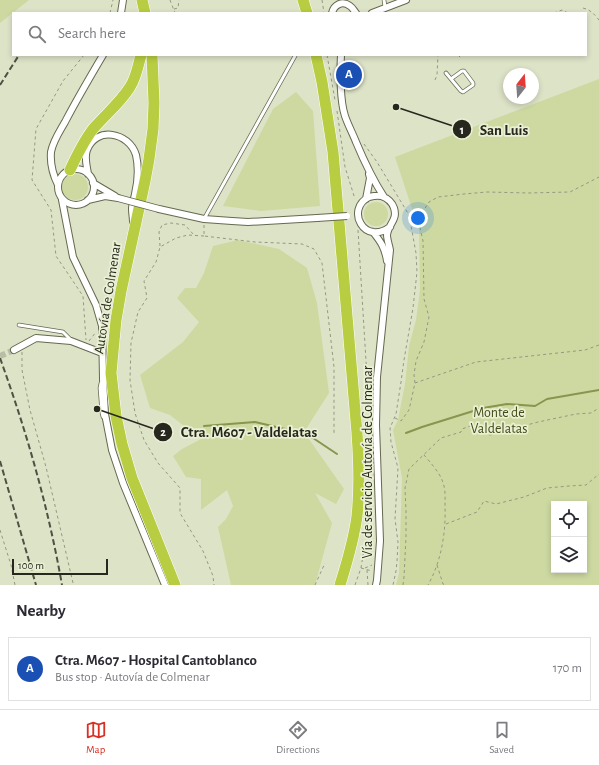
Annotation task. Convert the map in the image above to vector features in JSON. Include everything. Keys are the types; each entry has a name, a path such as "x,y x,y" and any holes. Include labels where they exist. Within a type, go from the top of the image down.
{"highway":[{"path":"134,0 138,12"},
{"path":"142,0 145,12"},
{"path":"303,0 307,12"},
{"path":"70,170 81,147 94,129 131,86 141,56"},
{"name":"Autovía de Colmenar","path":"152,56 154,103 153,129 149,160 121,291 116,320 111,373 116,416 132,478 175,585"},
{"path":"316,56 322,82 333,152 359,460 357,517 351,550 340,585"}],"street":[{"path":"121,12 123,0"},
{"path":"382,10 406,0"},
{"path":"332,12 334,7 344,2 355,12"},
{"path":"102,56 71,110 53,146 51,165 62,200 73,257 96,305 102,326 103,379 106,414 112,450 123,483 165,585"},
{"path":"341,56 340,75 345,116 366,164 384,197"},
{"path":"88,174 86,159 87,149 95,140 105,135 110,135 118,136 130,143 135,154 138,169 138,177 132,208 133,231"},
{"path":"366,164 370,178 366,199"},
{"path":"58,185 62,176 70,170 76,169 84,171 92,179 94,189 92,195 84,204 77,206 71,205 62,200"},
{"path":"93,183 118,198"},
{"path":"88,200 105,196 204,218 248,222 347,216 358,210"},
{"path":"372,196 384,197 389,200 395,210 393,222 385,231 373,232 367,230 359,221 358,210 360,205 372,196"},
{"path":"347,216 359,221"},
{"name":"Vía de servicio Autovía de Colmenar","path":"376,585 380,541 376,425 377,377 390,250 387,234 390,227"},
{"path":"373,232 381,242 385,252 388,268"},
{"path":"14,350 36,338 71,341 102,353"}],"lane":[{"path":"382,10 384,0"},
{"path":"204,218 295,56"},
{"path":"446,73 451,79 461,91 463,92 473,85 464,71 451,79"},
{"path":"19,325 63,332 71,341"}],"path":[{"path":"110,12 112,0"},
{"path":"170,0 174,12"},
{"path":"173,9 178,8 179,0"},
{"path":"322,0 324,12"},
{"path":"583,8 594,13 599,20"},
{"path":"557,12 562,10 566,12"},
{"path":"328,56 335,101"},
{"path":"435,80 437,75 438,56"},
{"path":"336,108 345,167 355,199"},
{"path":"361,139 377,162 409,215 416,253 417,272 413,308 395,418 390,428 391,442 398,468 395,519 398,542 396,570 393,585"},
{"path":"395,418 401,421 409,410 415,383 414,375 416,361 424,342 429,317 424,299 423,241 419,223 420,216 429,202 438,197 487,192 570,192 599,177"},
{"path":"204,218 204,236"},
{"path":"195,236 185,225 171,223 162,225 160,232 160,247 156,262 144,281 147,298 138,312 131,343 130,380 136,413 144,440 158,463 180,488 180,513 203,551 213,576 214,585"},
{"path":"358,230 370,409"},
{"path":"160,247 176,238 188,235 255,242 302,244 314,249 322,263 334,367 334,434"},
{"path":"415,383 476,362 585,350 599,345"},
{"path":"20,346 22,353 22,370 30,410 46,467 74,584"},
{"path":"403,585 406,537 404,488 409,469 441,438 461,432 462,429 473,425 483,433 490,435 538,422 576,414 591,413 599,408"},
{"path":"424,454 442,479 445,492 446,524 437,564 428,585"},
{"path":"446,524 477,512 484,501 496,504 524,497 546,488 586,485 599,474"},
{"path":"356,585 361,568 368,524 371,476"},
{"path":"0,530 11,565 15,585"},
{"path":"315,585 325,563"},
{"path":"437,564 443,584 445,585"},
{"path":"364,569 371,565 378,569"},
{"path":"361,568 367,570 378,569"},
{"path":"367,570 368,585"}],"green space":[{"path":"0,0 29,0 12,12 0,23"},
{"name":"Monte de Valdelatas","path":"599,79 599,585 396,585 399,573 402,478 393,430 398,420 405,384 409,346 416,320 420,290 419,230 395,157 534,104 539,104 539,102"},
{"path":"296,92 313,111 320,206 261,211 223,206 273,109"},
{"path":"75,174 84,178 88,187 84,196 75,200 66,196 62,187 66,178"},
{"path":"376,202 381,203 387,209 387,219 381,225 376,226 371,225 365,219 364,214 365,209 371,203"},
{"path":"238,240 279,249 307,268 317,303 329,393 304,432 344,489 336,504 315,493 332,523 315,585 231,585 218,527 226,519 233,506 227,490 201,510 201,479 186,477 173,456 182,449 201,439 170,415 150,408 140,375 183,342 199,322 177,298 185,288 196,288 204,273 213,246"}],"waterway":[{"path":"406,433 483,408 507,404 535,406 547,399 599,390"},
{"path":"204,426 255,422 285,429 313,438 337,454"}],"tunnel":[{"path":"0,356 14,350"}],"railway":[{"path":"0,85 18,56"},
{"path":"0,358 36,470 62,585"},
{"path":"0,461 36,585"}],"place":[{"name":"Ctra. M607 - Hospital Cantoblanco","path":"349,75"},
{"name":"San Luis","path":"396,107"},
{"name":"Ctra. M607 - Valdelatas","path":"97,409"}]}
